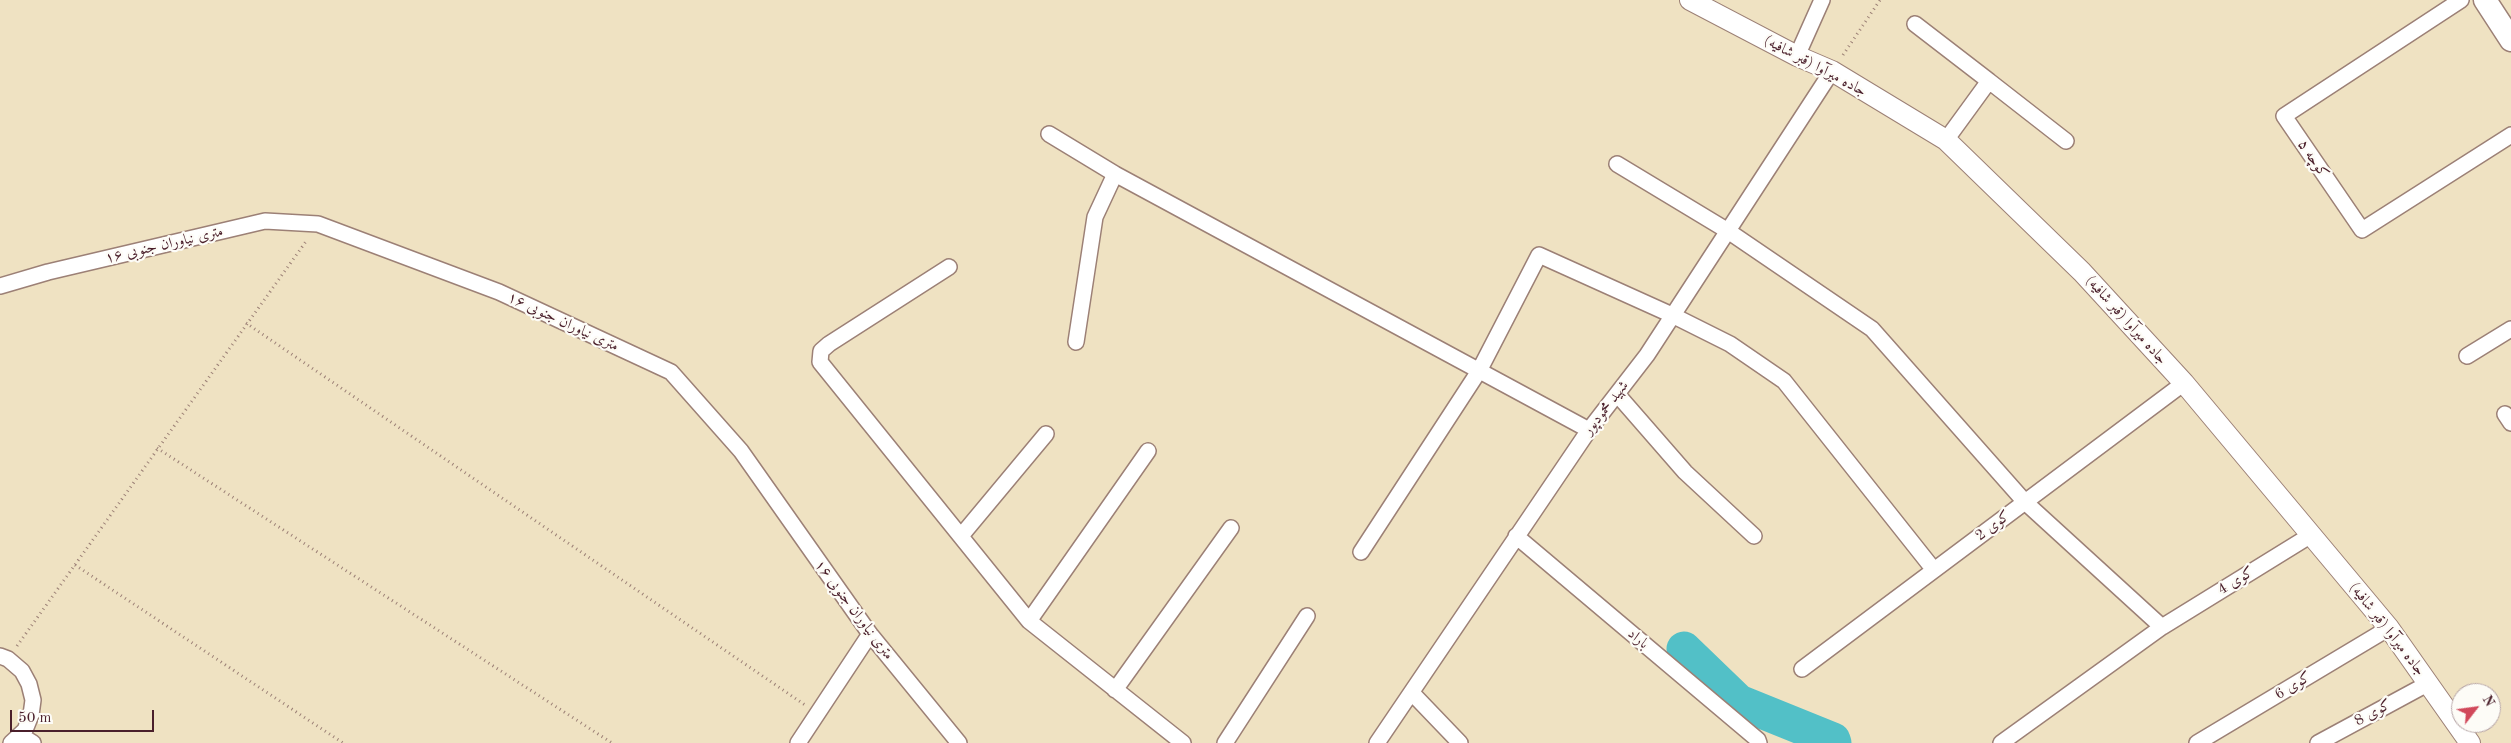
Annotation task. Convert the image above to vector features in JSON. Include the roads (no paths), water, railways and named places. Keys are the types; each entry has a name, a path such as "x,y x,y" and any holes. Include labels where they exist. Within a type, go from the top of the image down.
{"main road":[{"path":"2485,0 2511,40"}],"street":[{"name":"جاده میرآوا (قبر شافیه)","path":"1690,0 1797,56 1832,71 1946,140 2082,272 2184,383 2389,628 2470,743"},
{"path":"1797,56 1822,0"},
{"name":"کوچه ۵","path":"2461,0 2284,116 2362,230 2511,135"},
{"path":"1915,24 2066,141"},
{"name":"شهید محمودپور","path":"1377,743 1589,430 1647,355 1832,71"},
{"path":"1946,140 1989,81"},
{"path":"1049,134 1115,174 1589,430"},
{"path":"1617,164 1728,231 1872,329 2024,502 2162,627"},
{"path":"1076,342 1095,217 1115,174"},
{"name":"۱۶ متری نیاوران جنوبی","path":"0,286 48,272 265,221 318,224 499,292 671,372 741,451 870,634 959,743"},
{"path":"1361,552 1479,371 1538,255 1672,315 1730,344 1784,381 1934,570"},
{"path":"949,267 830,344 821,351 820,362 1029,621 1175,741"},
{"path":"2467,356 2511,329"},
{"name":"کوی 2","path":"1802,669 2184,383"},
{"path":"1617,394 1685,472 1754,536"},
{"path":"961,536 1046,434"},
{"path":"1029,621 1148,451"},
{"path":"1115,690 1231,528"},
{"name":"کوی 4","path":"2001,743 2162,627 2311,535"},
{"name":"باراد","path":"1516,536 1758,740 1759,743"},
{"path":"1225,743 1307,616"},
{"name":"کوی 6","path":"2197,743 2389,628"},
{"path":"798,743 870,634"},
{"path":"4,658 22,671 29,684 33,700 31,715 21,740"},
{"name":"کوی 8","path":"2318,743 2429,683"},
{"path":"1412,694 1460,743"}],"waterway":[{"path":"1684,649 1739,702 1833,740 1834,743"}]}
